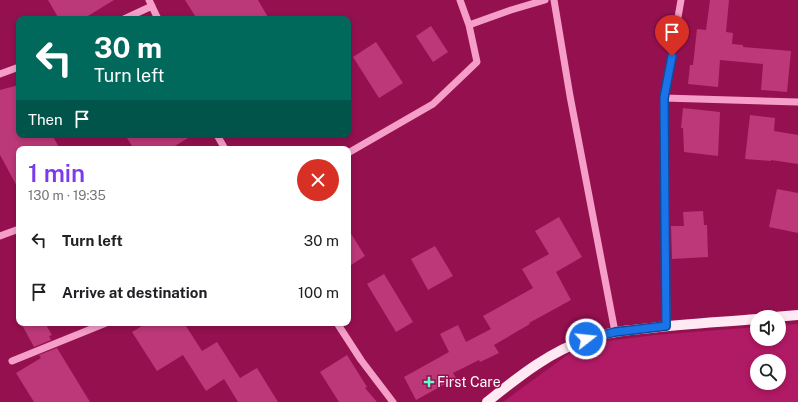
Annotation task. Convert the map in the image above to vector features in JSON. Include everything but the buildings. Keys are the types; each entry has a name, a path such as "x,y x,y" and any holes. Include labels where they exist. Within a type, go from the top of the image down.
{"main road":[{"path":"786,316 798,315"},
{"path":"487,402 517,378 569,346 592,337 615,332 666,326 750,319"}],"street":[{"path":"351,151 433,104 477,62 470,25 460,0"},
{"path":"470,25 511,10 545,0"},
{"path":"554,0 570,96 615,332"},
{"path":"666,326 664,98 681,0"},
{"path":"129,16 150,3 156,16"},
{"path":"0,74 16,68"},
{"path":"664,98 798,102"},
{"path":"0,236 16,230"},
{"path":"12,361 99,326"},
{"path":"339,326 361,360 393,402"}],"shaded area":[{"path":"798,324 798,402 503,402 570,353 600,342 655,335 750,328 750,346 786,346 786,325"}],"place":[{"name":"First Care","path":"429,382"}],"route":[{"path":"586,339 602,334 666,326 667,281 664,98 672,56"}]}
